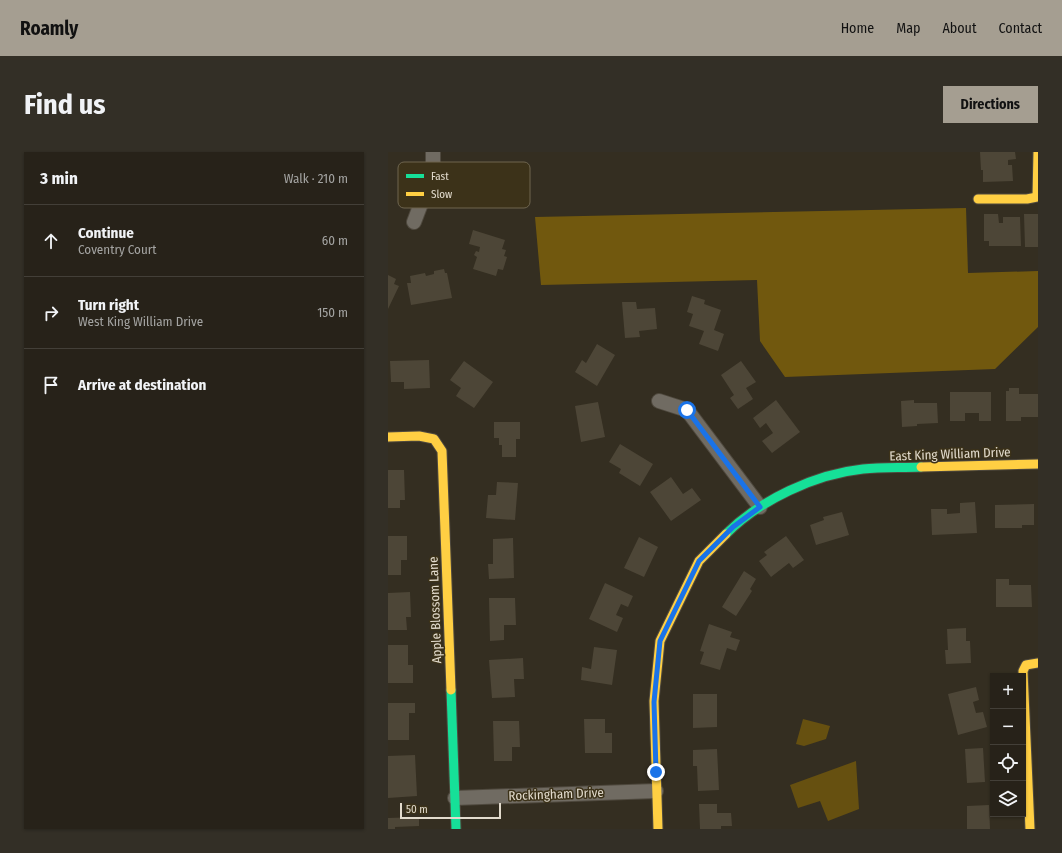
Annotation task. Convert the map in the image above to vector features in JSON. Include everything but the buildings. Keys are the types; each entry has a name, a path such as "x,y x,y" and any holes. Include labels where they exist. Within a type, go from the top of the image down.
{"street":[{"path":"978,199 1027,199 1037,196 1038,152"},
{"path":"414,222 419,208"},
{"path":"659,400 687,410 760,507"},
{"name":"Apple Blossom Lane","path":"388,437 419,436 434,439 442,451 456,829"},
{"name":"East King William Drive","path":"658,829 654,702 660,641 699,561 733,527 760,507 802,484 844,472 863,469 1038,464"},
{"path":"1030,829 1023,672 1024,667 1028,664 1038,663"},
{"name":"Rockingham Drive","path":"455,798 656,791"}],"shaded area":[{"path":"966,208 968,273 1038,271 1038,327 995,369 785,377 760,341 757,280 541,285 535,217"},
{"path":"803,719 830,726 826,739 804,746 796,744"},
{"path":"856,761 859,809 828,821 820,801 798,808 790,785"}],"traffic: fast":[{"path":"726,534 755,510 772,500 789,491 826,476 863,469 921,467"},
{"path":"451,690 456,829"}],"traffic: slow":[{"path":"978,199 1027,199 1037,197 1038,152"},
{"path":"388,437 419,436 434,439 442,451 451,690"},
{"path":"921,467 1038,464"},
{"path":"658,829 654,701 660,641 699,561 726,534"},
{"path":"1030,829 1023,671 1026,665 1038,663"}],"route":[{"path":"656,772 654,702 660,641 699,561 733,527 760,507 687,410"}]}
